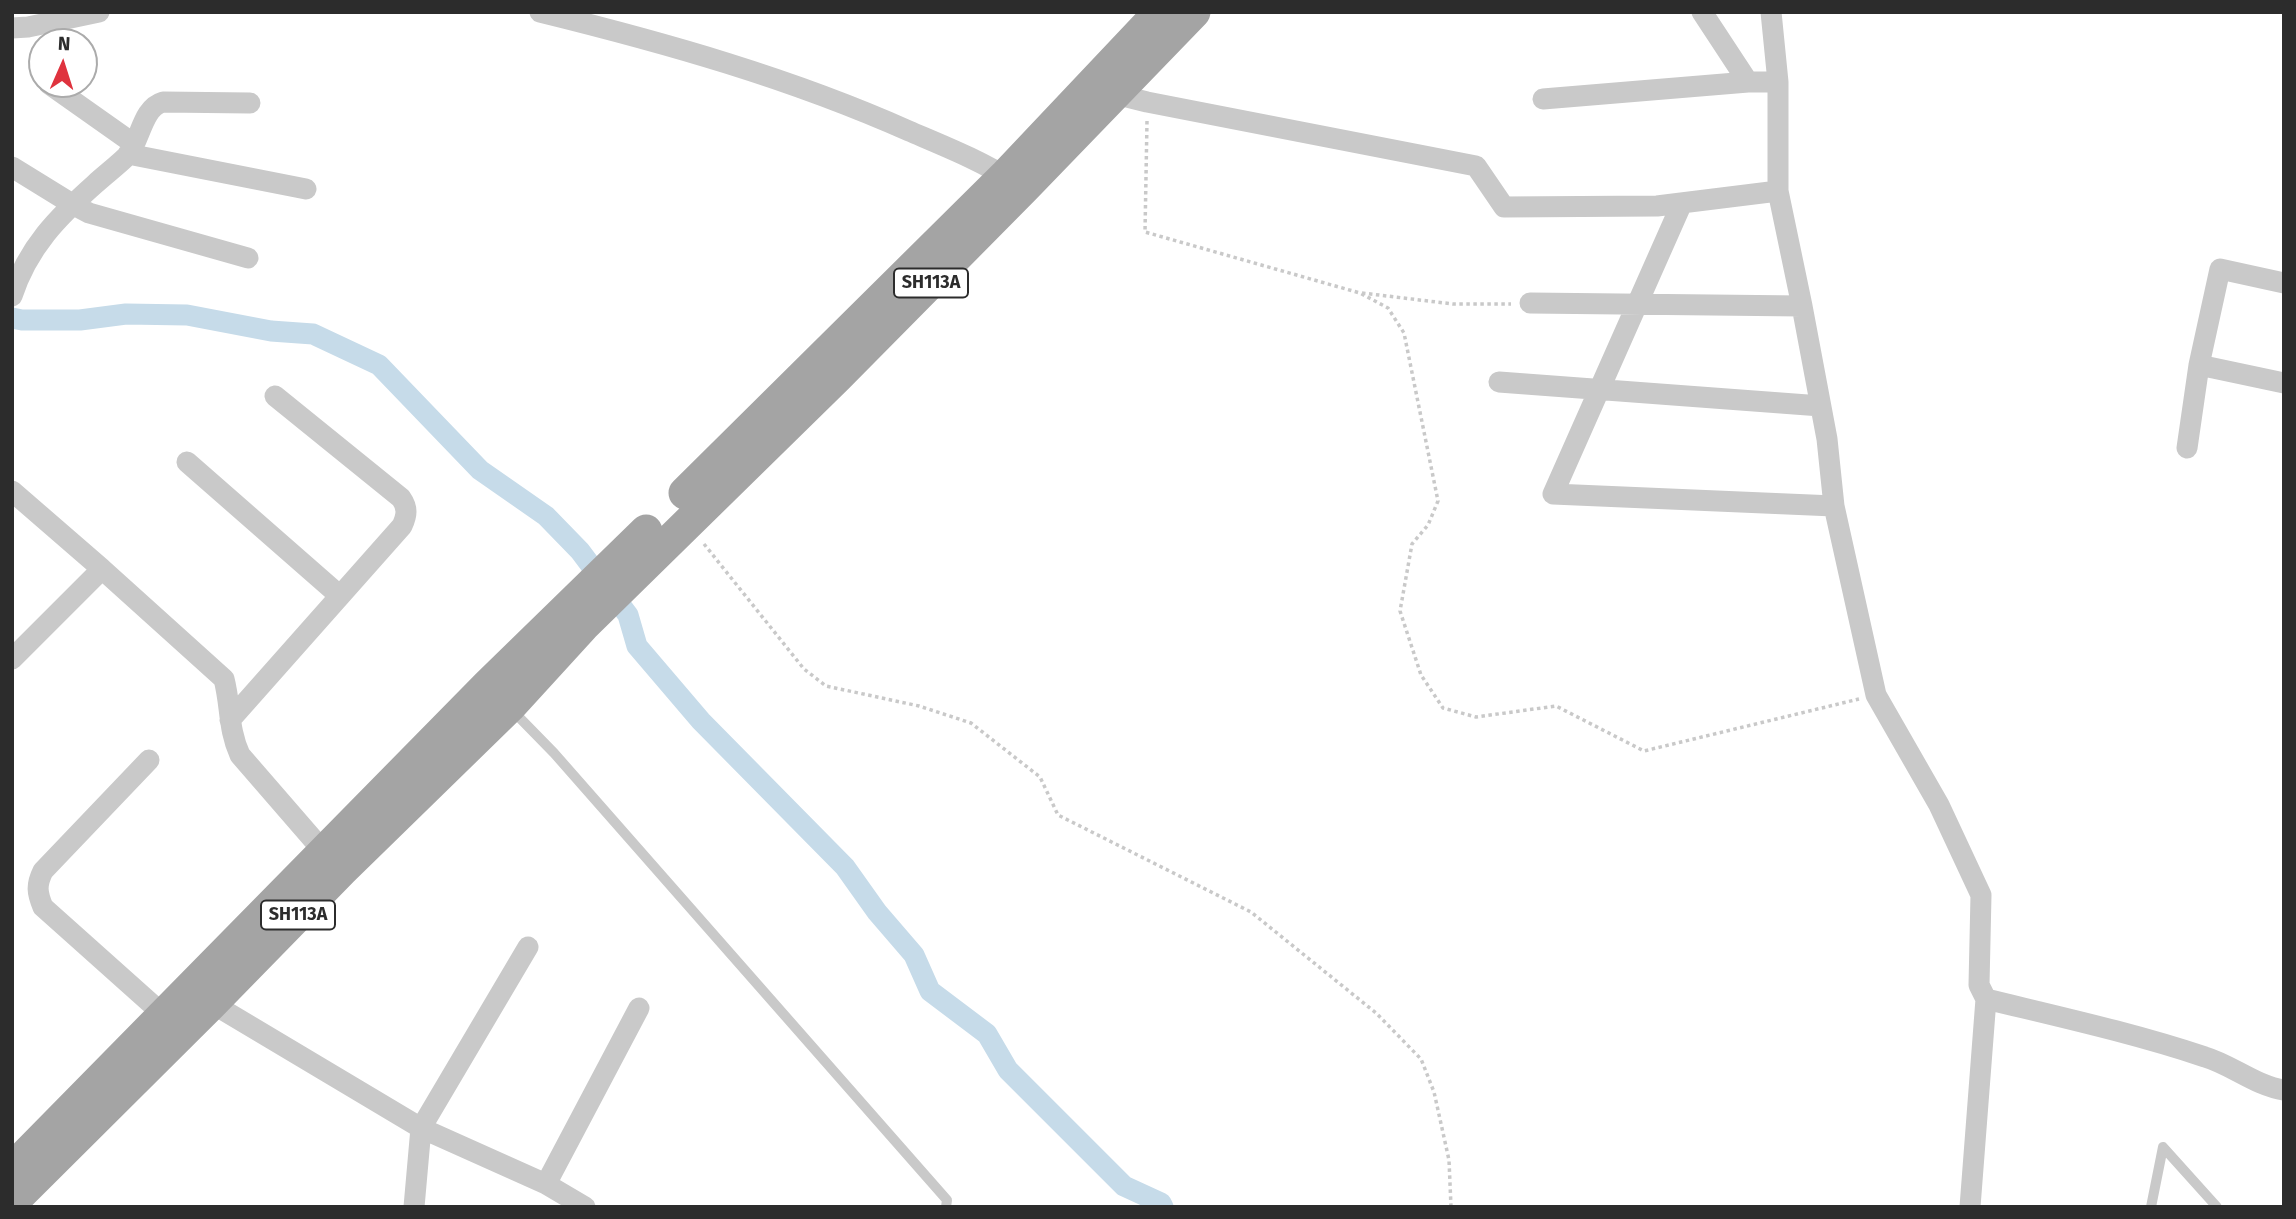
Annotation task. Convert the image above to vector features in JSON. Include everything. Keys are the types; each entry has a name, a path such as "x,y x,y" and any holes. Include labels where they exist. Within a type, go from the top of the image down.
{"main road":[{"name":"SH113A","path":"1105,87 1160,12"},
{"name":"SH113A","path":"652,541 687,523 828,386 1014,182 1105,87 1194,12"},
{"name":"SH113A","path":"12,1202 201,997 333,861 499,696 574,617 1014,182"},
{"name":"SH113A","path":"12,1169 165,1016 201,997"}],"street":[{"path":"12,28 99,12"},
{"path":"540,12 637,36 755,71 871,114 1014,182"},
{"path":"1702,12 1748,82"},
{"path":"1771,12 1778,82 1778,191 1827,439 1834,506 1876,695 1939,805 1981,895 1979,985 1986,999 1970,1207"},
{"path":"1543,99 1748,82 1778,82"},
{"path":"1105,87 1147,102 1476,166 1504,207 1657,206 1778,191"},
{"path":"67,98 131,149 306,189"},
{"path":"14,287 25,262 56,219 131,149 150,110 156,104 250,103"},
{"path":"12,167 89,213 248,258"},
{"path":"1682,203 1553,494 1834,506"},
{"path":"2187,448 2199,365 2220,269 2284,283"},
{"path":"1530,303 1802,306"},
{"path":"2199,365 2284,383"},
{"path":"1499,382 1821,406"},
{"path":"230,720 402,526 406,516 406,505 401,498 275,396"},
{"path":"187,462 340,596"},
{"path":"12,491 224,679 229,696 232,737 240,755 333,861"},
{"path":"12,659 102,569"},
{"path":"149,760 43,871 37,883 37,894 43,907 165,1016"},
{"path":"414,1207 421,1128 528,947"},
{"path":"201,997 421,1128 546,1184 585,1207"},
{"path":"1986,999 2156,1041 2224,1063 2270,1088 2284,1090"},
{"path":"546,1184 639,1009"}],"lane":[{"path":"499,696 563,763 950,1205"},
{"path":"2151,1207 2164,1147 2217,1207"}],"path":[{"path":"1147,102 1145,232 1360,293 1453,304 1530,303"},
{"path":"1360,293 1388,308 1405,333 1438,501 1428,525 1412,544 1400,611 1422,676 1443,708 1476,717 1556,706 1644,751 1876,695"},
{"path":"687,523 804,669 826,685 919,706 971,723 1040,777 1058,816 1251,912 1376,1013 1421,1059 1434,1092 1449,1160 1451,1207"}],"waterway":[{"path":"12,318 80,320 126,314 187,315 271,331 313,334 379,365 480,470 546,516 580,551 628,615 637,646 701,721 845,867 877,912 914,955 930,991 987,1034 1008,1070 1124,1186 1161,1203 1163,1207"}]}
